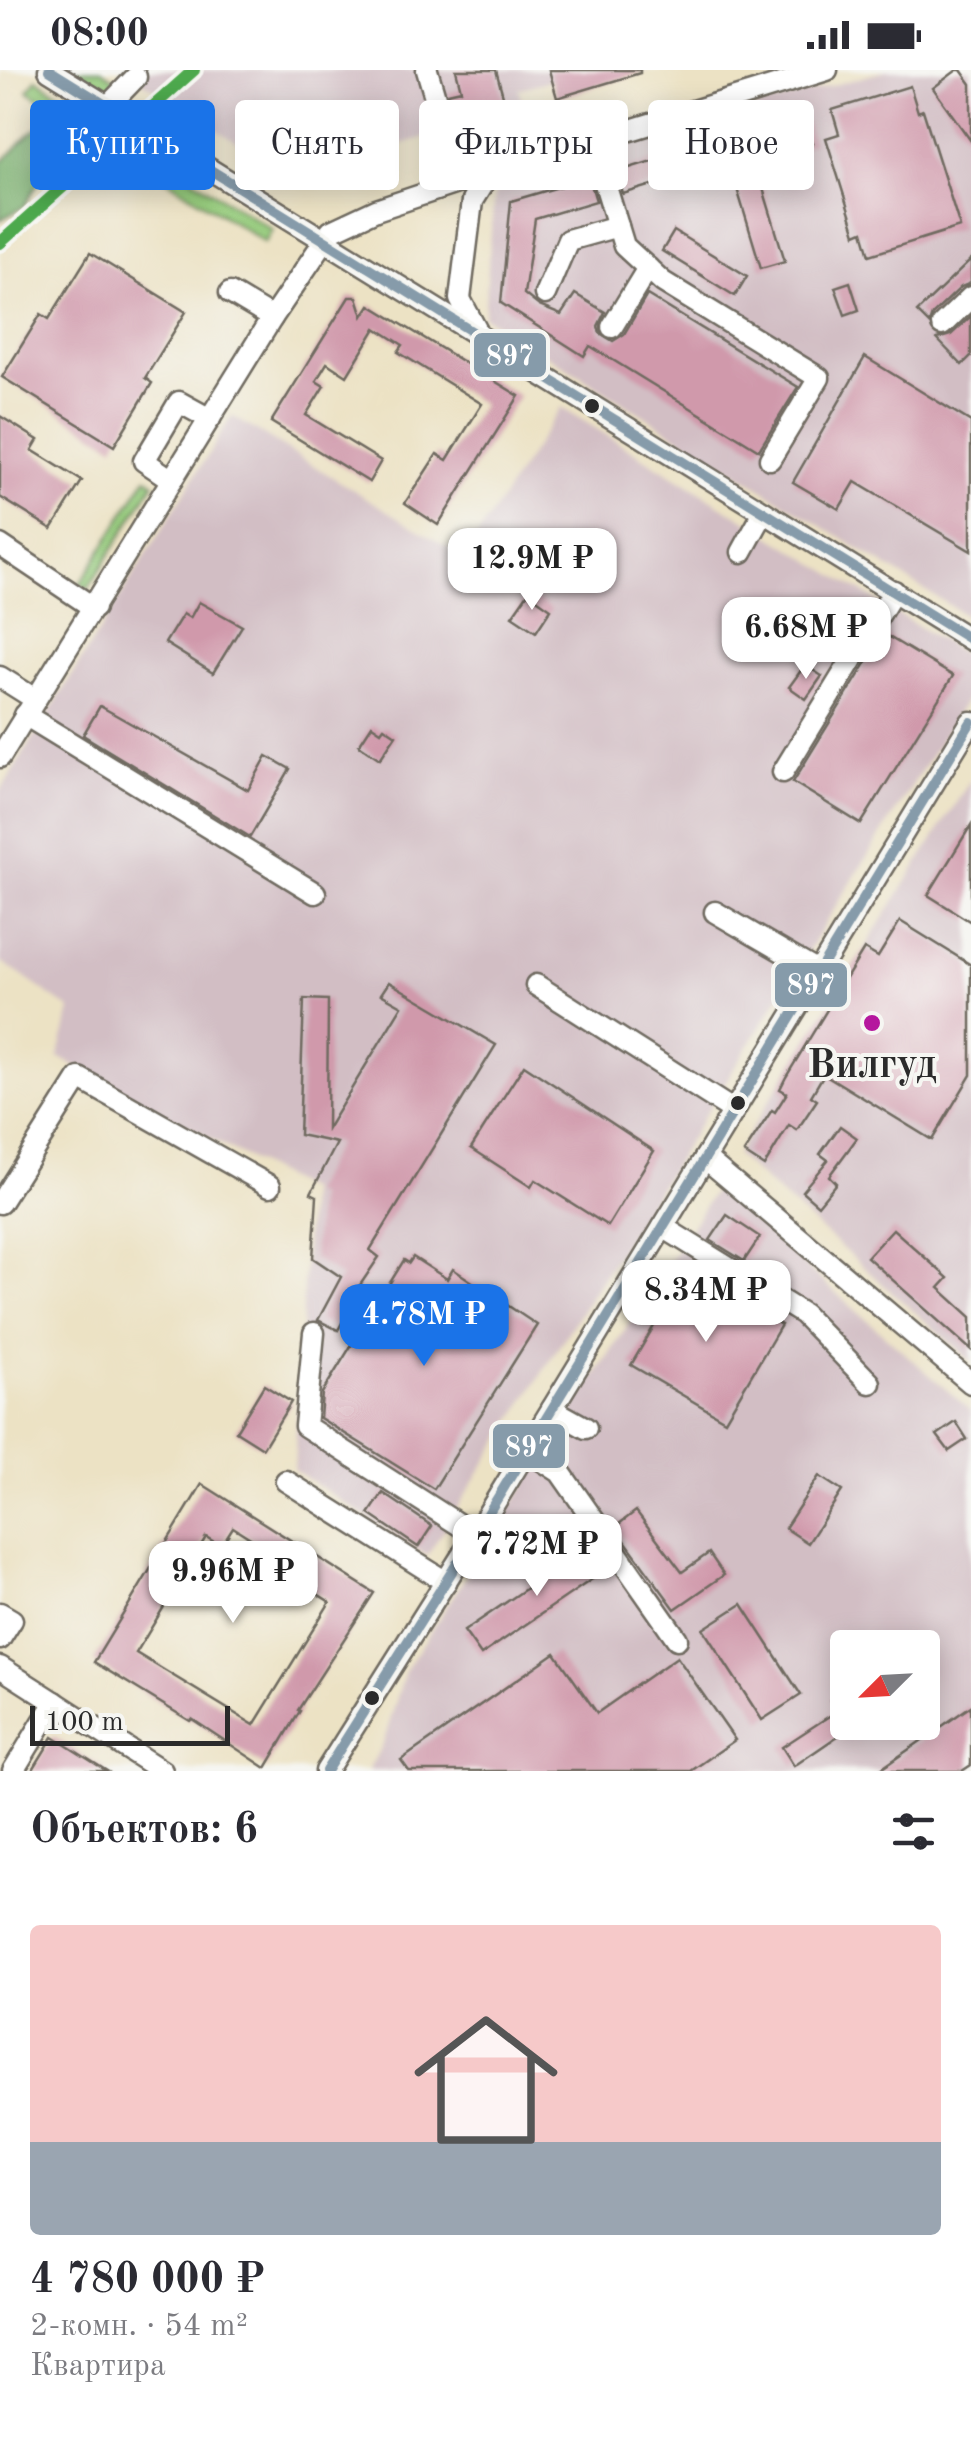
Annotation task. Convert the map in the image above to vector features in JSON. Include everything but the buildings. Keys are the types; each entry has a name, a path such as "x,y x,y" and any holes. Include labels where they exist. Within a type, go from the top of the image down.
{"street":[{"path":"49,70 99,100"},
{"path":"427,70 436,100"},
{"path":"628,130 827,70"},
{"path":"115,100 136,77"},
{"path":"215,172 971,640"},
{"path":"0,757 324,240 346,222 437,190"},
{"path":"479,190 472,201 460,299 472,326 482,336"},
{"path":"607,190 624,246 663,282 819,378 770,459"},
{"path":"545,294 568,240 618,226"},
{"path":"612,327 648,268"},
{"path":"230,293 272,318"},
{"path":"942,324 971,297"},
{"path":"172,480 144,461 182,397 210,419"},
{"path":"742,552 764,512"},
{"path":"0,546 94,608"},
{"path":"783,772 894,592"},
{"path":"0,677 30,707 315,892"},
{"path":"332,1769 971,722"},
{"path":"715,912 818,972"},
{"path":"536,985 734,1110"},
{"path":"0,1203 79,1078 270,1186"},
{"path":"705,1158 971,1383"},
{"path":"664,1227 803,1314 870,1382"},
{"path":"314,1333 305,1426 475,1535"},
{"path":"552,1409 586,1428"},
{"path":"526,1450 560,1472 676,1639"},
{"path":"286,1481 446,1582"},
{"path":"0,1613 12,1620 0,1639"},
{"path":"0,1667 162,1771"},
{"path":"13,1771 55,1702"}],"shaded area":[{"path":"125,70 649,70 557,98 551,80 519,89 521,100 419,100 419,139 399,145 399,100 235,100 235,141 215,128 215,100 171,100"},
{"path":"887,70 971,70 971,619 484,316 494,195 499,190 628,190 628,144 648,138 648,190 814,190 814,100 782,100"},
{"path":"561,407 971,659 971,692 427,1556 294,1470 308,1191 58,1057 71,1010 0,964 0,792 232,416 464,557"},
{"path":"971,779 971,1361 735,1155"},
{"path":"716,1188 971,1411 971,1771 368,1771 384,1741 405,1671"}],"green space":[{"path":"63,70 101,70 123,84 105,97"},
{"path":"36,79 69,100 42,100 28,91"},
{"path":"28,136 30,190 34,190 25,206 0,220 0,163"},
{"path":"183,190 211,190 272,229 265,242"},
{"path":"147,477 154,483 88,589 80,584"}],"transit line":[{"name":"897","path":"49,70 971,640"},
{"path":"0,243 194,70"},
{"name":"897","path":"326,1771 475,1535 971,722"}],"place":[{"name":"Вилгуд","path":"872,1023"}]}
